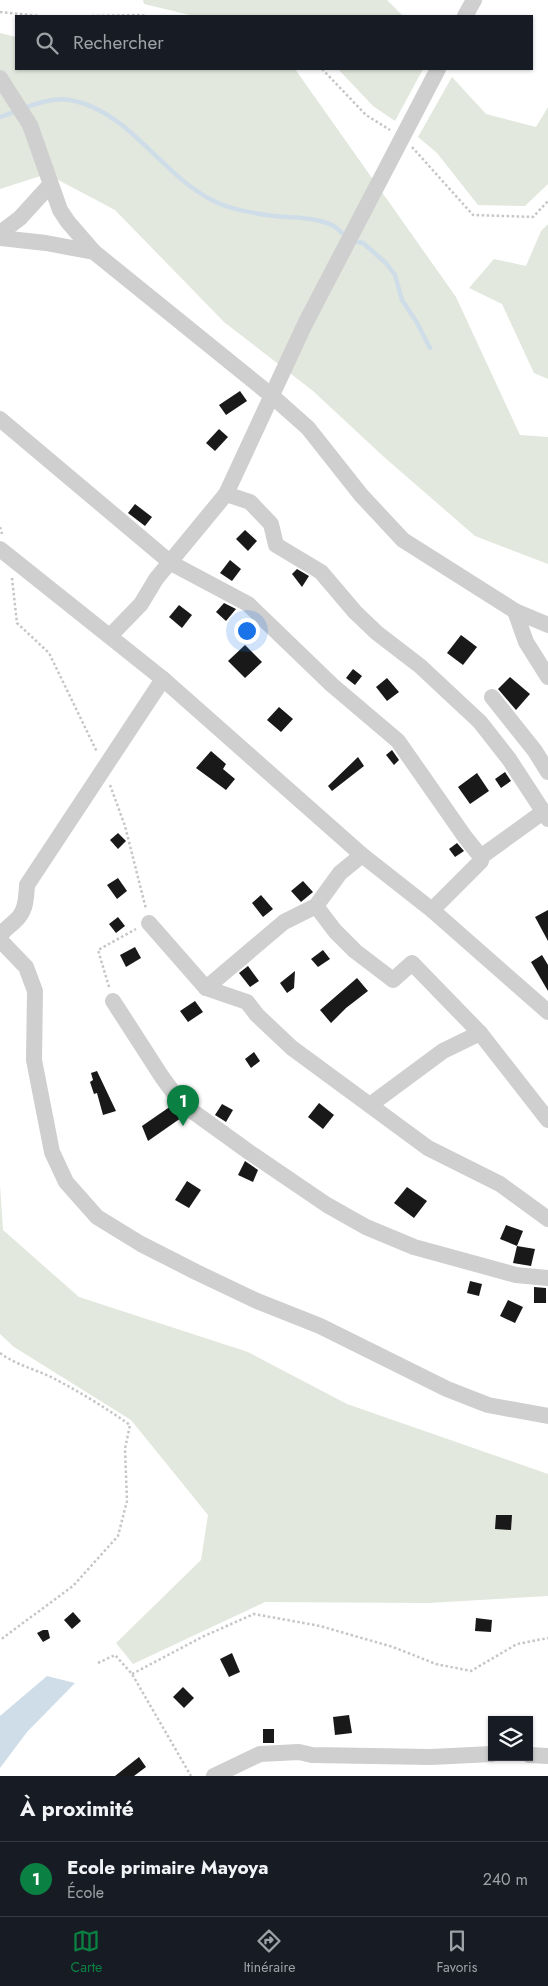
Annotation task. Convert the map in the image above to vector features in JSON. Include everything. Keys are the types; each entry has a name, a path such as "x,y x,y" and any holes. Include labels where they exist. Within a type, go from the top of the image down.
{"street":[{"path":"466,15 474,0"},
{"path":"110,636 141,604 156,579 226,494 306,324 437,70"},
{"path":"0,78 30,125 50,185 64,216 94,252 272,396 308,428 361,495 403,540 515,611 548,625"},
{"path":"0,233 20,218 50,185"},
{"path":"0,238 46,243 94,252"},
{"path":"0,419 171,563 248,604 332,685 398,741 465,837 482,856"},
{"path":"226,494 250,502 271,524 276,545 321,572 355,612 377,633 420,666 480,722 509,759 546,815 482,856 481,861 432,910"},
{"path":"0,549 163,679 362,855 432,910 548,1012"},
{"path":"515,611 526,642 548,677"},
{"path":"163,679 27,885 25,908 20,916 2,932 0,938 26,967 35,991 34,1060 52,1152 66,1182 97,1217 141,1244 196,1272 257,1301 320,1326 448,1389 488,1405 548,1416"},
{"path":"492,697 535,751 548,772"},
{"path":"206,988 284,922 316,906 340,873 362,855"},
{"path":"316,906 335,931 365,960 393,980 412,963 480,1033 548,1120"},
{"path":"149,923 206,988 248,1002 257,1015 292,1048 328,1076 370,1104 428,1148 500,1184 548,1218"},
{"path":"113,1001 181,1103 327,1205 366,1227 414,1247 516,1274 548,1278"},
{"path":"370,1104 443,1051 480,1033"},
{"path":"214,1776 260,1754 299,1752 312,1754 431,1757 488,1754"},
{"path":"533,1755 548,1756"}],"path":[{"path":"0,12 29,15"},
{"path":"323,70 366,115 403,138 432,167 473,215 533,217 548,201"},
{"path":"0,1353 10,1360 51,1377 130,1425 125,1449 127,1501 118,1536 73,1586 0,1640"},
{"path":"132,1674 204,1636 254,1614 320,1626 393,1647 436,1664 471,1671 516,1644 548,1638"},
{"path":"98,1663 115,1655 132,1674 191,1776"}],"shaded area":[{"path":"143,0 387,0 402,15 190,15 144,4"},
{"path":"0,33 15,37 15,70 296,70 456,297 520,435 548,437 548,564 475,536 384,457 313,391 224,322 115,210 47,174 0,189"},
{"path":"339,70 422,70 395,121 373,106"},
{"path":"452,77 486,114 536,127 548,107 548,184 525,206 478,205 437,153 418,137"},
{"path":"548,224 548,379 534,373 502,304 469,288 494,259 526,266 541,231"},
{"path":"0,1185 3,1230 79,1297 248,1352 347,1404 548,1474 548,1596 428,1603 265,1602 133,1664 116,1643 201,1560 208,1515 131,1420 14,1347 0,1334"},
{"path":"47,1676 75,1683 27,1732 0,1768 0,1716"}],"building":[{"path":"240,391 247,401 226,415 219,405"},
{"path":"219,429 228,437 215,451 206,443"},
{"path":"135,504 152,517 145,526 128,513"},
{"path":"245,530 257,541 248,551 236,539"},
{"path":"230,560 241,569 232,581 220,573"},
{"path":"297,569 309,576 302,587 292,574"},
{"path":"224,603 236,609 226,621 216,612"},
{"path":"179,605 192,615 182,628 169,617"},
{"path":"461,635 477,647 463,665 447,653"},
{"path":"245,645 262,662 245,678 228,661"},
{"path":"353,669 362,676 355,685 346,678"},
{"path":"510,677 530,694 516,710 498,689"},
{"path":"387,678 399,692 387,701 376,687"},
{"path":"279,707 293,719 281,732 267,720"},
{"path":"392,750 399,760 394,765 386,755"},
{"path":"211,751 226,764 223,769 235,779 226,790 196,768"},
{"path":"358,757 364,766 332,791 328,786"},
{"path":"505,772 511,781 501,788 495,779"},
{"path":"477,773 489,791 470,804 458,787"},
{"path":"118,833 126,841 118,849 110,840"},
{"path":"457,843 464,851 455,857 449,849"},
{"path":"118,878 127,891 117,899 107,885"},
{"path":"303,881 313,892 301,902 291,891"},
{"path":"261,895 273,909 263,917 252,903"},
{"path":"548,910 548,941 535,917"},
{"path":"118,917 125,926 116,933 109,924"},
{"path":"135,947 141,958 126,967 120,955"},
{"path":"323,950 330,959 318,967 311,959"},
{"path":"542,955 548,965 548,991 531,962"},
{"path":"248,966 259,981 250,987 239,973"},
{"path":"295,971 294,988 287,993 280,983"},
{"path":"357,978 368,991 346,1008 331,1023 320,1010"},
{"path":"195,1001 203,1012 188,1022 180,1011"},
{"path":"254,1052 260,1061 251,1068 245,1059"},
{"path":"97,1071 116,1111 103,1115 97,1093 94,1094 90,1082 93,1080 91,1073"},
{"path":"319,1103 334,1115 323,1129 308,1117"},
{"path":"222,1104 233,1110 226,1122 215,1115"},
{"path":"171,1106 181,1118 148,1141 142,1126"},
{"path":"245,1161 258,1170 253,1182 238,1175"},
{"path":"187,1181 201,1190 189,1208 175,1200"},
{"path":"407,1187 427,1201 414,1218 394,1203"},
{"path":"506,1225 523,1231 517,1246 500,1239"},
{"path":"517,1246 535,1249 531,1266 513,1263"},
{"path":"470,1281 482,1284 479,1296 467,1293"},
{"path":"534,1287 546,1288 546,1303 534,1303"},
{"path":"508,1300 523,1307 515,1323 500,1316"},
{"path":"496,1515 512,1515 511,1530 495,1529"},
{"path":"73,1612 81,1621 72,1629 64,1620"},
{"path":"476,1618 492,1620 491,1632 475,1631"},
{"path":"48,1630 50,1638 43,1642 37,1633"},
{"path":"232,1653 240,1672 229,1677 220,1659"},
{"path":"183,1687 194,1698 184,1708 173,1697"},
{"path":"349,1715 352,1733 335,1735 333,1717"},
{"path":"263,1729 274,1729 274,1743 263,1743"},
{"path":"139,1757 146,1767 134,1776 115,1776"}],"waterway":[{"path":"0,117 34,104 52,100 70,100 91,106 128,130 176,175 193,189 212,200 234,209 320,221 334,226 346,237"},
{"path":"352,241 363,243 386,263 395,275 402,300 416,321 430,348"}],"place":[{"name":"Ecole primaire Mayoya","path":"183,1126"}]}
